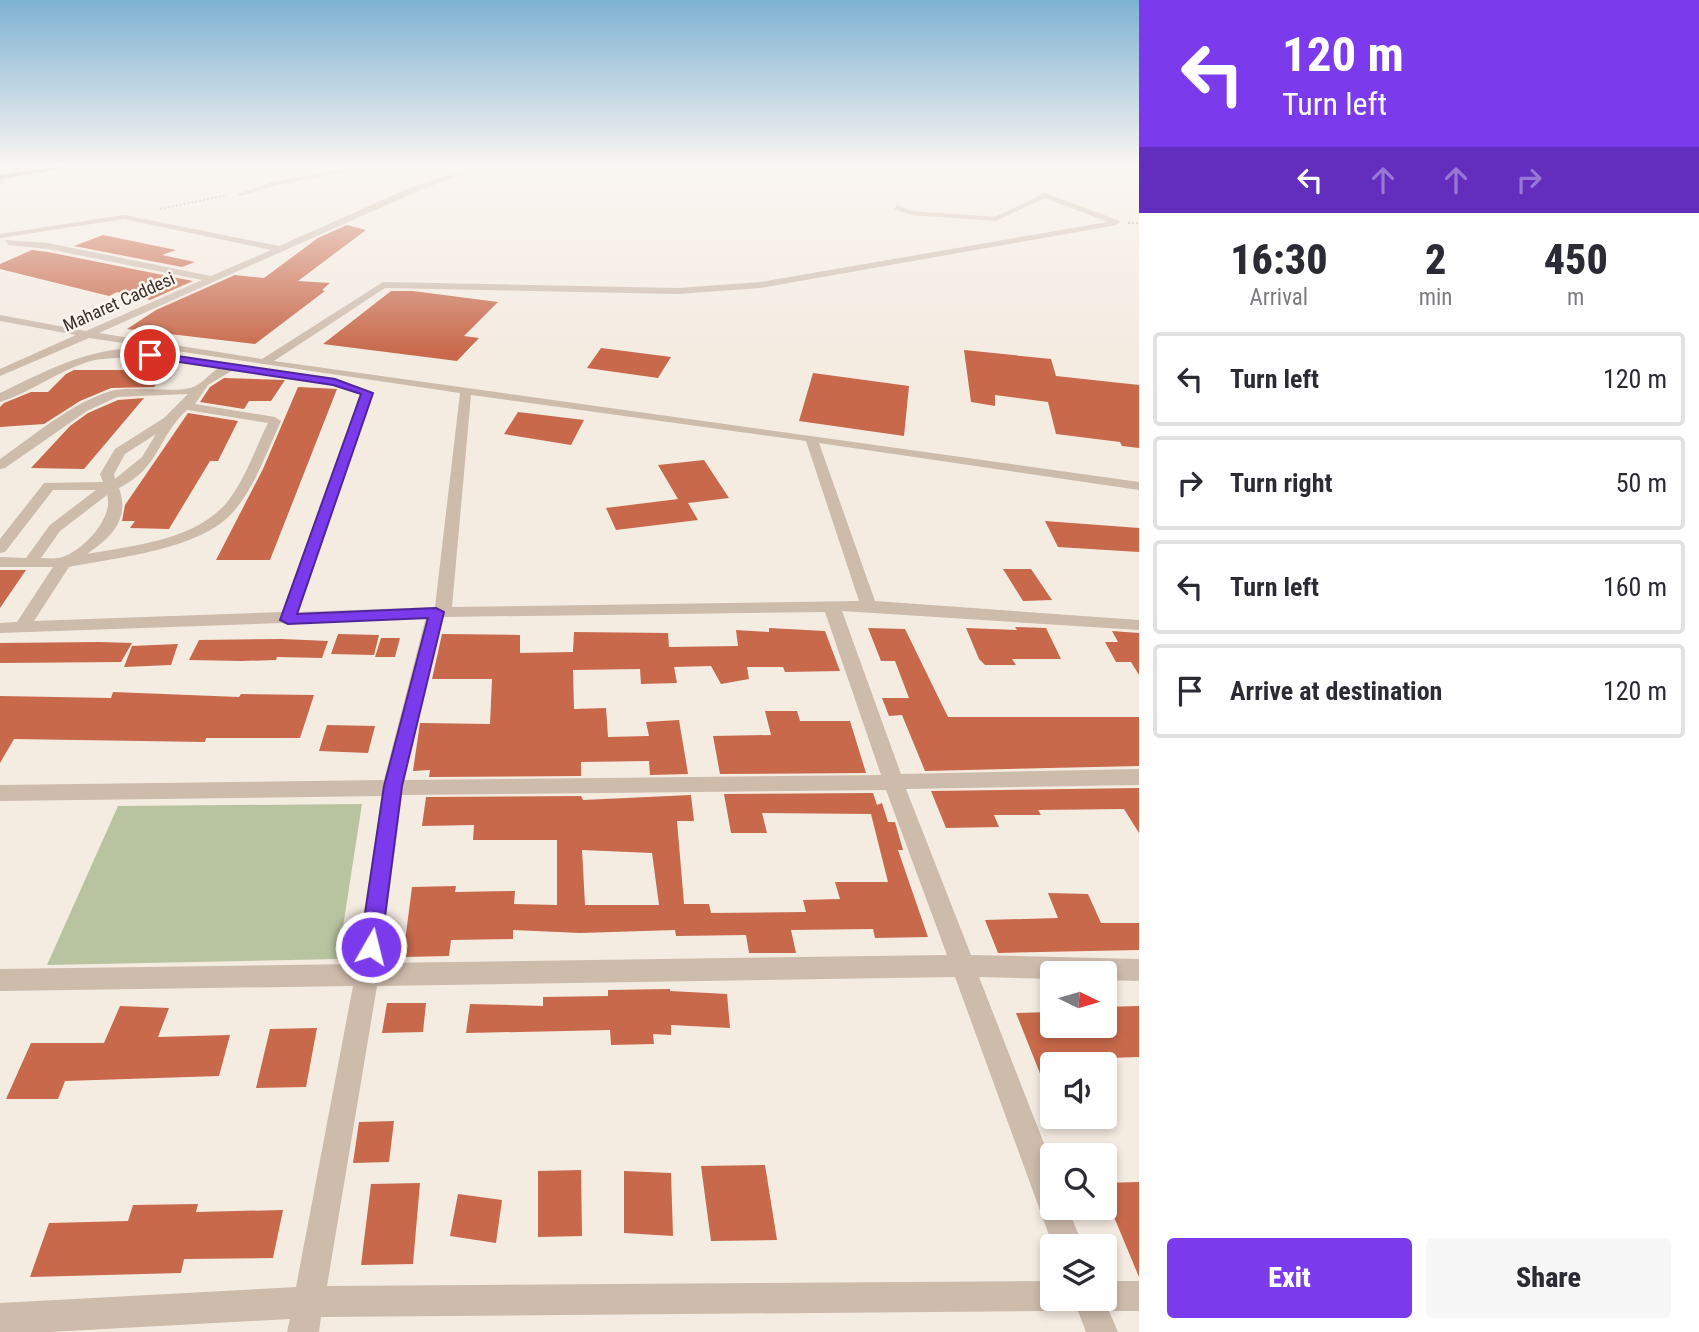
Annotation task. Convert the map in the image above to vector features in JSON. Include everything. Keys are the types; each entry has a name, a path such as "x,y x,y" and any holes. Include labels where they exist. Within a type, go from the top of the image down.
{"street":[{"path":"0,239 67,227"},
{"path":"173,227 279,249"},
{"name":"Maharet Caddesi","path":"0,373 329,227"},
{"path":"265,362 383,285 678,291 760,285 1093,227"},
{"path":"0,239 211,279"},
{"path":"0,318 84,335 265,362 1139,486"},
{"path":"0,398 86,358 123,351 335,382 367,393 288,620"},
{"path":"21,629 64,563 110,527 117,503 107,474 120,452 169,421 216,372 230,367"},
{"path":"305,1317 367,974 393,786 440,612 466,391"},
{"path":"0,465 83,408 115,394 193,395"},
{"path":"0,562 64,563 146,546 197,531 226,512 240,493 275,421 188,407 193,395"},
{"path":"33,562 37,549 64,520 147,465 169,421"},
{"path":"811,438 869,606"},
{"path":"0,550 48,486 112,486"},
{"path":"0,628 288,620 440,612 869,606 1139,625"},
{"path":"832,607 894,784 1040,1170"},
{"path":"0,793 393,786 894,784 1139,777"},
{"path":"0,980 964,966 1139,970"},
{"path":"0,1319 305,1317 1040,1296"},
{"path":"1117,1296 1139,1296"},
{"path":"1093,1311 1102,1332"}],"green space":[{"path":"362,804 338,959 47,965 118,806"}],"building":[{"path":"342,227 366,230 298,281 330,283 322,290 325,291 255,344 127,329 156,310 235,275 264,278 318,238"},
{"path":"103,235 176,250 162,255 195,262 182,267 74,246"},
{"path":"32,250 193,281 150,300 117,292 109,296 0,269 0,264"},
{"path":"391,291 413,291 498,302 464,336 479,338 457,361 323,344"},
{"path":"601,348 671,357 658,378 587,368"},
{"path":"964,350 1051,359 1056,376 1139,385 1139,448 1122,446 1120,442 1056,434 1048,402 995,395 995,406 971,402"},
{"path":"74,370 168,370 154,387 111,388 80,401 44,424 0,427 0,407 4,403 31,392 48,392 66,374"},
{"path":"813,373 909,386 904,436 799,421"},
{"path":"224,378 285,380 271,401 249,401 244,409 200,402 210,387"},
{"path":"298,387 337,389 270,560 216,560 263,469"},
{"path":"144,398 84,469 31,468 70,426 88,413 118,400"},
{"path":"518,412 584,420 571,445 504,434"},
{"path":"188,413 238,421 218,461 210,461 169,529 130,528 135,521 122,521 125,505"},
{"path":"704,460 729,498 688,503 698,520 616,530 606,508 678,499 658,465"},
{"path":"1045,521 1139,528 1139,552 1058,547"},
{"path":"1003,569 1031,569 1052,600 1023,601"},
{"path":"0,570 26,570 0,608"},
{"path":"1015,627 1046,628 1061,659 1012,659 1016,665 985,665 979,659 966,628 1017,630"},
{"path":"769,628 825,631 840,671 785,672 783,667 747,667 749,679 721,684 711,666 674,667 677,683 641,684 640,669 573,670 574,709 606,708 608,737 649,736 646,722 679,720 688,774 650,775 649,761 581,762 581,776 429,777 430,770 413,771 420,723 490,724 492,679 432,679 442,634 520,635 520,653 573,652 574,632 668,633 669,647 738,646 736,630 769,632"},
{"path":"868,628 905,629 948,717 1139,717 1139,766 925,771 902,715 889,716 882,698 909,698 895,661 881,661"},
{"path":"1112,631 1139,633 1139,675 1131,662 1116,662 1105,642 1118,642"},
{"path":"338,634 379,635 374,655 331,654"},
{"path":"381,638 400,638 395,657 375,657"},
{"path":"199,640 328,641 322,658 189,660"},
{"path":"0,643 132,643 121,662 0,663"},
{"path":"178,644 171,665 124,667 132,646"},
{"path":"113,692 239,697 241,694 314,695 300,738 206,738 205,742 14,739 0,763 0,696 111,698"},
{"path":"765,711 797,711 800,721 850,721 866,773 720,774 713,736 771,735"},
{"path":"327,725 375,726 368,753 319,751"},
{"path":"1139,788 1139,833 1124,809 1038,810 1041,815 994,815 999,827 946,828 931,791"},
{"path":"873,793 877,805 882,803 888,822 895,822 903,850 898,850 928,937 875,938 873,929 791,930 796,953 749,953 746,935 676,936 675,930 580,933 513,930 513,939 451,940 449,956 403,957 412,887 456,886 455,892 515,891 514,904 557,905 557,840 473,840 474,825 422,826 426,797 581,796 583,800 691,795 694,821 677,821 684,904 709,904 711,913 806,912 803,900 840,899 835,882 888,882 871,814 762,813 767,833 731,833 724,794","holes":["582,850 652,853 659,905 585,905"]},
{"path":"1048,893 1088,894 1101,923 1139,923 1139,950 998,953 985,920 1058,918"},
{"path":"670,989 727,994 730,1028 671,1025 671,1035 653,1034 654,1044 611,1045 610,1030 466,1033 470,1004 543,1006 543,997 608,996 608,990"},
{"path":"387,1003 426,1003 423,1032 382,1033"},
{"path":"120,1006 169,1008 158,1037 230,1035 219,1076 65,1081 58,1099 6,1099 31,1043 104,1043"},
{"path":"1139,1006 1139,1057 1117,1058 1117,1052 1040,1052 1040,1073 1016,1013 1040,1012 1040,1038 1117,1038 1117,1007"},
{"path":"317,1028 306,1087 256,1088 270,1029"},
{"path":"394,1121 389,1162 353,1163 359,1122"},
{"path":"765,1165 777,1240 711,1241 701,1166"},
{"path":"581,1170 582,1236 538,1237 538,1171"},
{"path":"624,1171 671,1173 673,1236 624,1233"},
{"path":"1139,1182 1139,1277 1115,1220 1117,1183"},
{"path":"420,1183 413,1264 361,1265 371,1184"},
{"path":"458,1194 502,1200 496,1243 450,1236"},
{"path":"198,1204 196,1212 283,1210 273,1258 184,1259 181,1273 30,1277 49,1223 128,1221 133,1205"}],"route":[{"path":"150,355 335,382 367,393 288,620 436,612 393,786 371,947"}]}
